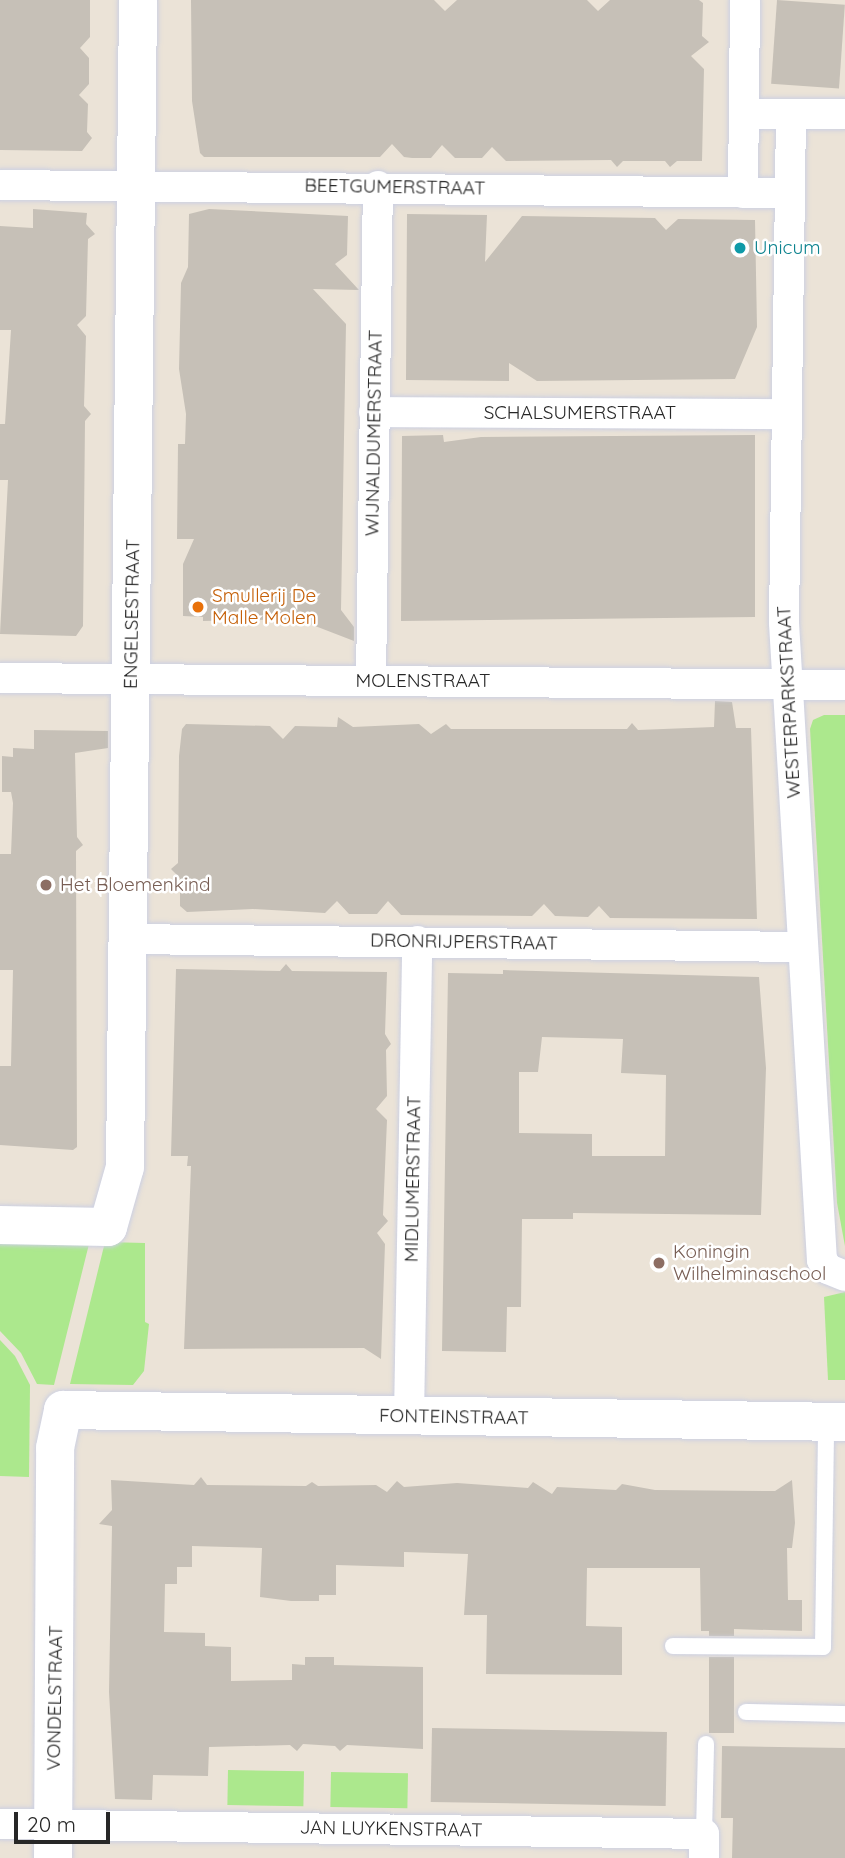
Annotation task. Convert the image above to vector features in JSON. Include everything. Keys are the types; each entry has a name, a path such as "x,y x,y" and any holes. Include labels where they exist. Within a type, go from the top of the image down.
{"street":[{"name":"ENGELSESTRAAT","path":"0,1225 108,1227 125,1167 138,0"},
{"path":"743,192 745,0"},
{"path":"744,114 845,114"},
{"name":"WESTERPARKSTRAAT","path":"791,114 784,623 801,947 822,1259 828,1269 845,1276"},
{"name":"BEETGUMERSTRAAT","path":"0,185 138,183 789,193"},
{"name":"WIJNALDUMERSTRAAT","path":"371,681 378,186"},
{"name":"SCHALSUMERSTRAAT","path":"374,412 786,414"},
{"name":"MOLENSTRAAT","path":"0,678 845,685"},
{"name":"DRONRIJPERSTRAAT","path":"127,939 801,947"},
{"name":"MIDLUMERSTRAAT","path":"409,1416 417,941"},
{"name":"FONTEINSTRAAT","path":"63,1410 835,1422"},
{"name":"VONDELSTRAAT","path":"53,1841 55,1448 63,1410"},
{"name":"JAN LUYKENSTRAAT","path":"0,1824 53,1841 704,1846"}],"lane":[{"path":"673,1646 823,1647 835,1422"},
{"path":"746,1712 845,1714"},
{"path":"704,1846 706,1744"}],"green space":[{"path":"824,715 845,715 845,1246 837,1203 810,729 813,720"},
{"path":"0,1240 89,1244 54,1385 37,1384 21,1353 0,1331"},
{"path":"105,1242 145,1243 145,1322 149,1324 144,1371 133,1385 70,1384"},
{"path":"845,1292 845,1380 828,1380 824,1297"},
{"path":"0,1340 15,1356 30,1385 29,1477 0,1476"},
{"path":"228,1770 304,1771 303,1806 227,1805"},
{"path":"331,1772 408,1773 407,1808 330,1807"}],"building":[{"path":"0,0 90,0 90,37 80,48 89,58 89,84 79,95 88,104 87,132 92,138 82,151 0,150"},
{"path":"191,0 434,0 445,11 457,0 587,0 598,11 610,0 699,0 703,3 702,36 709,42 691,56 704,69 702,161 677,161 670,167 665,161 623,161 617,167 611,160 506,161 492,147 482,158 455,158 442,145 431,158 412,158 404,157 392,144 380,157 204,157 200,153 192,101"},
{"path":"777,0 845,5 839,89 771,84"},
{"path":"33,209 87,213 86,224 95,234 88,239 86,316 77,325 86,336 84,406 91,414 85,421 83,626 76,636 0,634 8,480 0,480 0,424 5,424 11,330 0,330 0,226 33,228"},
{"path":"209,209 348,216 347,255 335,264 359,290 313,289 346,324 341,610 354,627 354,641 297,619 203,621 203,617 183,616 183,564 194,539 177,539 178,444 185,444 186,414 179,369 181,283 188,267 189,214"},
{"path":"407,214 487,215 485,262 522,216 655,218 666,230 678,219 755,220 757,327 735,379 537,381 509,363 509,381 406,380"},
{"path":"443,435 444,442 481,437 755,435 755,617 401,621 402,436"},
{"path":"715,701 732,702 736,728 751,728 757,919 610,918 599,906 588,917 555,916 544,904 532,916 401,915 388,901 377,914 349,914 337,901 325,913 253,909 187,912 180,906 180,878 171,869 178,863 179,756 182,729 186,724 270,726 283,739 295,726 337,727 338,717 353,727 419,724 431,734 446,724 451,729 627,729 632,723 638,730 714,727"},
{"path":"34,730 108,731 108,748 75,753 77,837 83,845 76,851 77,1147 73,1150 0,1145 0,1066 11,1066 13,970 0,970 0,854 11,854 13,803 11,792 2,792 2,756 13,757 13,748 34,749"},
{"path":"286,964 292,971 387,972 385,1034 391,1044 386,1050 387,1096 376,1109 387,1120 383,1215 388,1221 377,1233 385,1244 381,1359 364,1348 184,1349 191,1166 187,1166 188,1156 171,1156 176,969 280,971"},
{"path":"503,970 759,977 766,1068 761,1215 573,1213 573,1219 522,1219 521,1307 507,1307 506,1352 442,1351 448,973 503,974","holes":["542,1037 623,1039 621,1073 666,1075 665,1156 592,1156 592,1134 519,1133 519,1072 538,1072"]},
{"path":"201,1477 207,1485 306,1486 312,1482 318,1486 376,1485 387,1492 397,1481 404,1487 457,1483 528,1488 533,1482 552,1494 557,1487 616,1490 622,1484 655,1490 775,1491 792,1480 795,1523 792,1548 787,1548 788,1600 802,1600 802,1631 734,1629 734,1636 709,1636 709,1631 701,1631 700,1568 587,1568 586,1626 622,1627 622,1675 486,1674 487,1615 464,1615 468,1554 404,1552 404,1567 336,1565 336,1595 319,1595 319,1601 291,1601 260,1597 262,1548 192,1546 192,1567 177,1567 177,1584 165,1584 164,1632 205,1633 205,1646 231,1647 231,1681 292,1680 292,1664 305,1665 305,1657 334,1657 334,1665 423,1667 423,1749 347,1745 340,1751 335,1746 303,1744 297,1751 290,1745 209,1747 208,1776 153,1775 152,1800 115,1799 109,1692 112,1526 99,1524 112,1510 111,1480 194,1485"},
{"path":"709,1657 734,1657 734,1733 709,1733"},
{"path":"432,1728 667,1732 666,1806 431,1802"},
{"path":"722,1746 845,1748 845,1858 732,1858 733,1818 721,1818"}],"place":[{"name":"Unicum","path":"740,248"},
{"name":"Smullerij De Malle Molen","path":"198,607"},
{"name":"Het Bloemenkind","path":"46,885"},
{"name":"Koningin Wilhelminaschool","path":"659,1263"}]}
